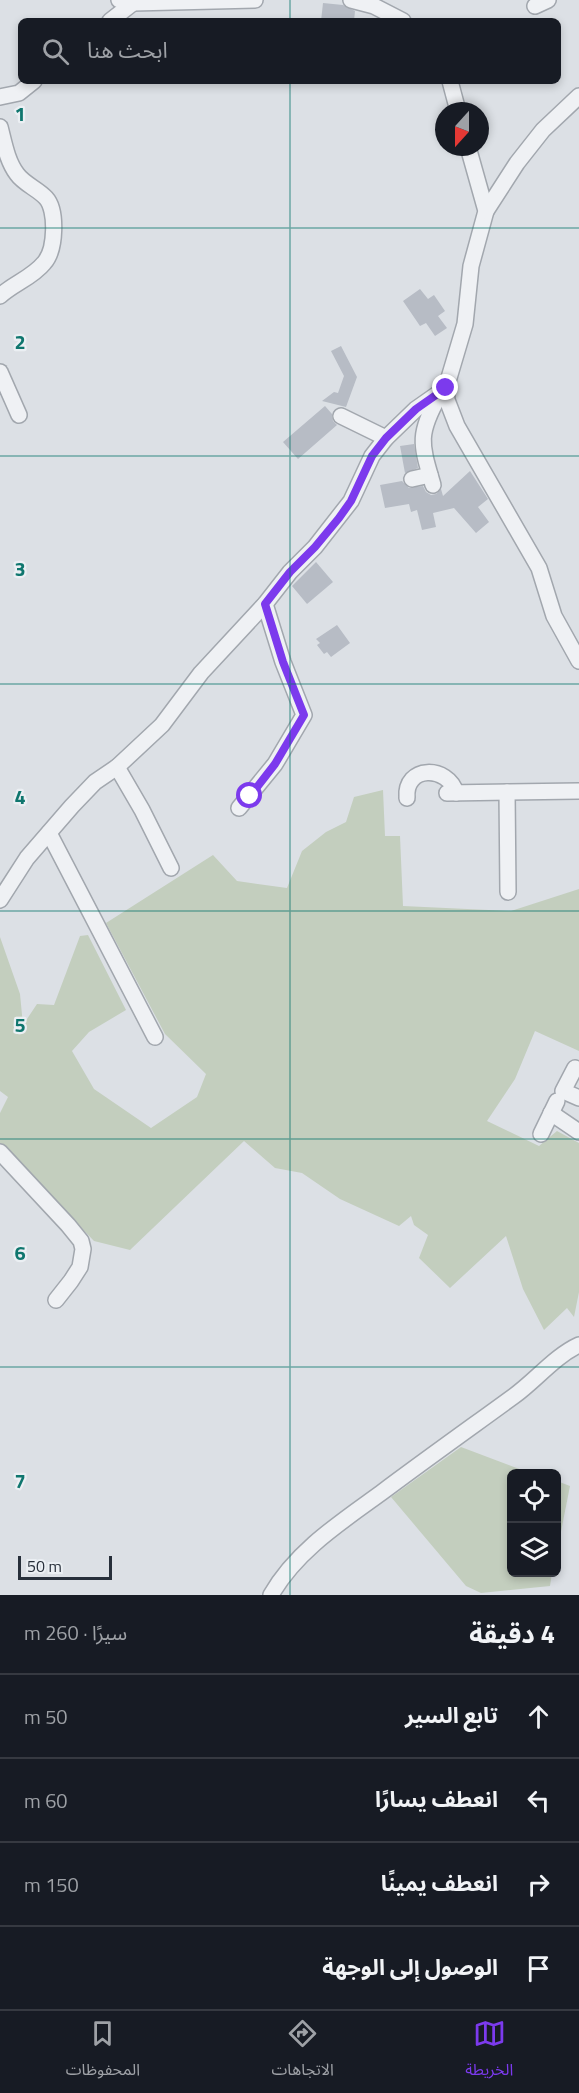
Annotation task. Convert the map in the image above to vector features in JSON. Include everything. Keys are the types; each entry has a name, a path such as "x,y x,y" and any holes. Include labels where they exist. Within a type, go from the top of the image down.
{"street":[{"path":"113,18 126,2 255,0"},
{"path":"351,0 374,6 397,18"},
{"path":"0,97 19,93 30,84"},
{"path":"451,84 456,102"},
{"path":"412,478 431,480 422,441 424,426 443,391 465,324 471,266 486,211 517,163 543,130 579,96"},
{"path":"0,127 6,150 18,175 47,199 54,229 51,251 45,263 0,296"},
{"path":"471,156 486,211"},
{"path":"0,372 19,415"},
{"path":"0,900 27,858 49,833 95,782 117,767 162,725 201,673 315,547 351,501 372,456 386,438 416,409 443,391"},
{"path":"443,391 458,426 539,568 554,616 579,661"},
{"path":"341,416 386,438"},
{"path":"239,808 275,764 304,715 283,662 265,604"},
{"path":"117,767 171,868"},
{"path":"407,798 406,790 410,781 421,773 443,775 452,782 452,793 579,791"},
{"path":"507,792 508,892"},
{"path":"49,833 155,1037"},
{"path":"575,1068 563,1091 579,1098"},
{"path":"540,1134 554,1107 579,1132"},
{"path":"0,1152 81,1241 83,1248 80,1267 56,1299"},
{"path":"271,1595 290,1568 347,1517 517,1394 568,1350 579,1345"}],"green space":[{"path":"383,790 385,836 400,836 403,906 511,911 579,889 579,1051 535,1031 515,1079 487,1121 539,1146 557,1131 579,1143 579,1292 574,1317 567,1308 544,1330 523,1289 506,1236 450,1288 419,1258 428,1235 414,1225 411,1216 399,1226 340,1199 302,1173 275,1168 244,1141 130,1250 94,1241 0,1143 0,1113 8,1097 0,1091 0,937 20,994 23,1025 37,1004 54,1005 80,936 88,935 126,1010 89,1032 72,1051 94,1089 151,1128 197,1097 206,1074 165,1034 106,923 213,855 237,881 287,888 302,851 326,832 346,822 354,797"},
{"path":"461,1447 519,1469 507,1469 507,1577 551,1577 550,1586 481,1593 466,1586 391,1497"},
{"path":"561,1483 570,1486 561,1532 561,1523"}],"building":[{"path":"323,3 343,5 355,11 354,18 321,18"},
{"path":"420,289 428,299 434,295 445,311 438,316 447,328 435,336 426,323 420,326 403,301"},
{"path":"341,346 357,377 346,407 322,401 334,392 338,393 344,376 331,351"},
{"path":"325,406 337,425 298,459 283,442"},
{"path":"414,444 418,468 405,473 400,446"},
{"path":"470,471 488,499 478,507 489,522 476,533 454,508 433,513 436,527 422,530 417,510 411,512 409,504 385,508 380,485 402,481 409,488 423,486 431,495 441,489 443,496"},
{"path":"316,562 333,582 307,604 292,586"},
{"path":"337,625 350,643 331,657 327,652 324,654 317,645 320,643 316,639"}],"route":[{"path":"250,796 275,764 304,715 283,662 265,604 290,572 339,518 351,501 372,456 386,438 416,409 446,388"}]}
